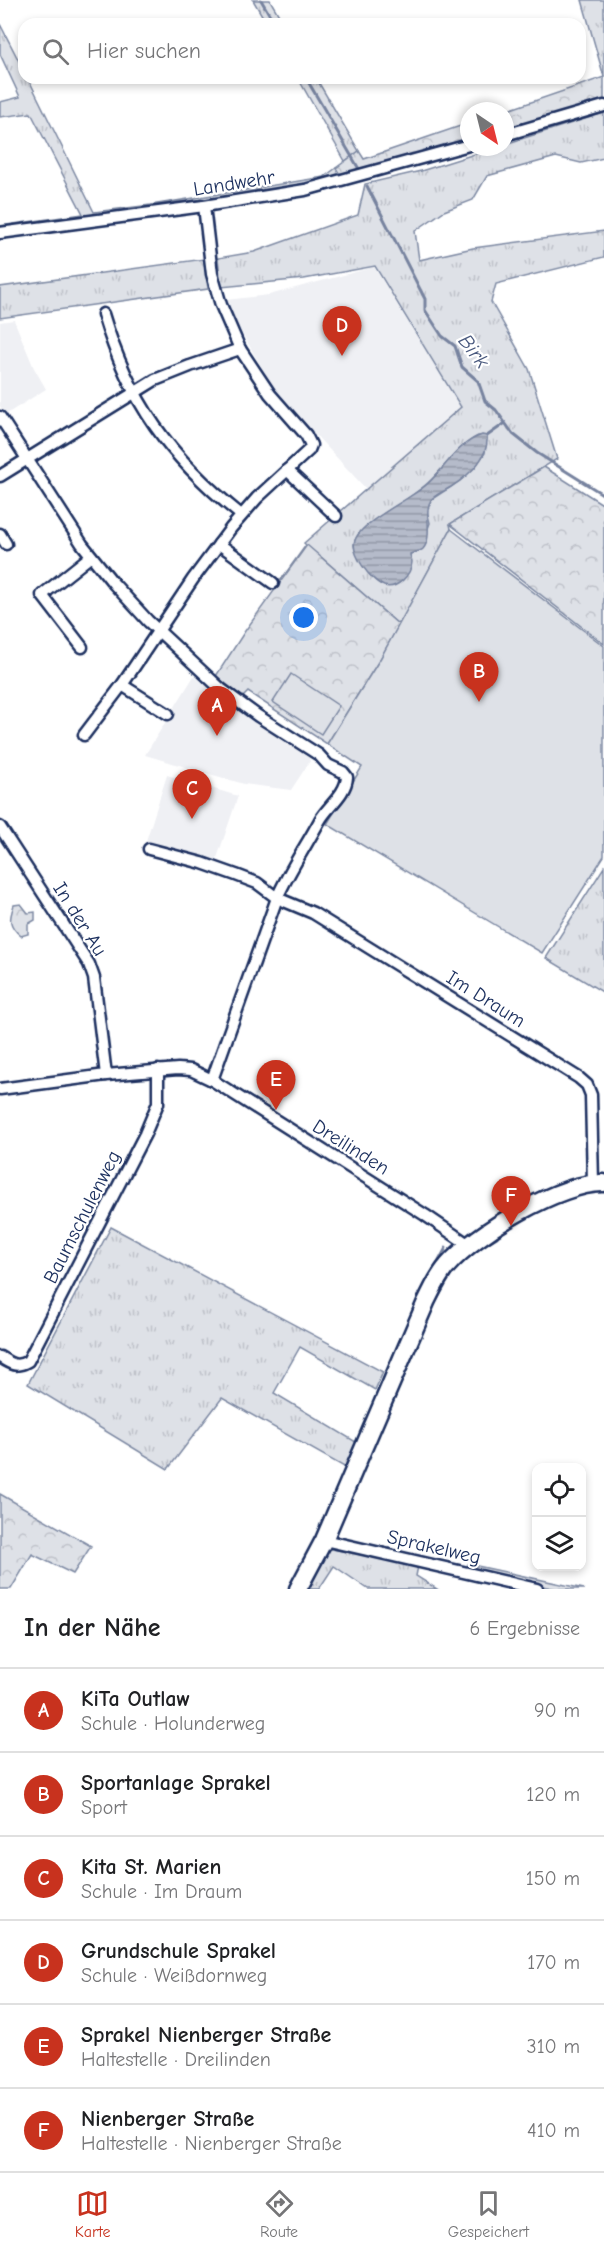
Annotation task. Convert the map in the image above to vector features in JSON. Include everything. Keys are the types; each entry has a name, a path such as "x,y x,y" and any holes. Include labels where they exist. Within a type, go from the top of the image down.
{"street":[{"path":"514,132 604,106"},
{"name":"Landwehr","path":"0,234 204,206 324,186 460,148"},
{"path":"84,735 122,685 241,515 309,450 310,442 270,394 240,349 221,305 212,274 204,206"},
{"path":"103,314 116,354 134,393 160,434 178,457 216,495 241,515"},
{"path":"0,476 134,393 177,371 240,349"},
{"path":"0,417 91,556 125,598 158,632 221,689 319,755 328,765 346,774 346,784 328,811 321,817 316,832 285,880 277,898 213,1080"},
{"path":"287,470 336,516"},
{"path":"0,534 6,544"},
{"path":"219,544 273,583"},
{"path":"82,647 42,595 91,556"},
{"path":"122,685 168,714"},
{"name":"In der Au","path":"0,827 89,964 93,978 106,1075"},
{"name":"Im Draum","path":"149,849 236,875 257,884 277,898 313,913 584,1081 590,1090 592,1101 599,1183"},
{"name":"Dreilinden","path":"0,1089 106,1075 158,1070 191,1070 213,1080 469,1245"},
{"name":"Baumschulenweg","path":"0,1357 13,1365 20,1366 28,1361 145,1134 158,1103 158,1070"},
{"path":"298,1589 324,1540 426,1302 446,1266 469,1245 556,1194 573,1187 599,1183"},
{"name":"Sprakelweg","path":"324,1540 537,1589"}],"shaded area":[{"path":"374,267 460,407 367,490 284,401 272,385 239,328 226,300 269,295"},
{"path":"14,320 34,368 46,389 5,415 0,406 0,322"},
{"path":"194,676 248,718 309,758 310,761 291,790 244,784 145,755"},
{"path":"167,775 238,796 216,861 146,841"}],"green space":[{"path":"253,0 270,0 280,18 264,18"},
{"path":"582,0 604,0 604,77"},
{"path":"0,24 18,59 18,84 31,84 94,212 324,177 336,168 339,173 345,175 335,180 221,201 213,198 155,205 149,209 0,230 0,226 83,214 31,113 0,117 0,102 20,97 0,54"},
{"path":"604,77 604,101 514,127 514,108"},
{"path":"301,84 320,84 359,151 345,161"},
{"path":"604,113 604,158 581,163 556,157 487,176 473,200 444,211 415,231 419,260 473,248 604,231 604,257 496,284 491,302 529,369 557,459 450,524 451,529 399,625 321,557 278,584 306,545 304,543 461,407 375,266 304,279 221,287 218,258 254,252 358,215 365,184 421,171 468,156 514,156 514,141","holes":["478,436 487,436 485,453 475,467 460,481 432,499 427,511 430,523 420,551 410,554 407,572 399,582 393,586 387,586 375,580 366,570 354,548 355,539 360,533 425,486 471,440"]},
{"path":"460,126 460,143 345,175 339,173 336,168 359,151 364,159"},
{"path":"204,259 208,289 0,318 0,287"},
{"path":"544,467 604,505 604,644 450,524"},
{"path":"451,529 604,646 604,856 542,953 327,824 362,767 327,744 380,659"},
{"path":"307,545 399,625 327,744 248,692 243,697 216,676 245,631"},
{"path":"291,674 339,706 321,734 273,702"},
{"path":"604,867 604,993 546,958"},
{"path":"21,904 28,913 35,912 35,920 28,924 28,934 21,936 12,925 11,918 14,905"},
{"path":"111,1227 383,1372 375,1390 300,1347 274,1393 356,1442 346,1468 222,1398 168,1469 28,1384"},
{"path":"0,1494 91,1546 73,1574 32,1554 11,1589 0,1589"},
{"path":"327,1548 418,1566 416,1576 437,1589 368,1589 334,1566 319,1589 304,1589"},
{"path":"468,1564 584,1589 556,1589 466,1569"}],"water":[{"path":"482,435 487,436 487,444 476,466 458,483 431,500 428,511 428,538 422,550 410,554 412,562 409,572 394,586 384,586 379,583 367,572 358,558 354,544 356,538 377,518 425,486 465,444"}],"waterway":[{"name":"Birk","path":"261,0 272,18"},
{"name":"Birk","path":"309,84 359,169"},
{"name":"Birk","path":"367,186 425,299 425,310 442,336 455,346 462,367 478,381 485,401 496,410 513,434 537,453 604,495"},
{"path":"487,436 504,424"},
{"path":"478,1248 497,1237"},
{"path":"434,1270 446,1248"},
{"path":"430,1312 453,1271 473,1253"},
{"path":"415,1307 427,1281"}],"place":[{"name":"Grundschule Sprakel","path":"342,356"},
{"name":"Sportanlage Sprakel","path":"479,702"},
{"name":"KiTa Outlaw","path":"217,736"},
{"name":"Kita St. Marien","path":"192,819"},
{"name":"Sprakel Nienberger Straße","path":"276,1110"},
{"name":"Nienberger Straße","path":"511,1226"}]}
